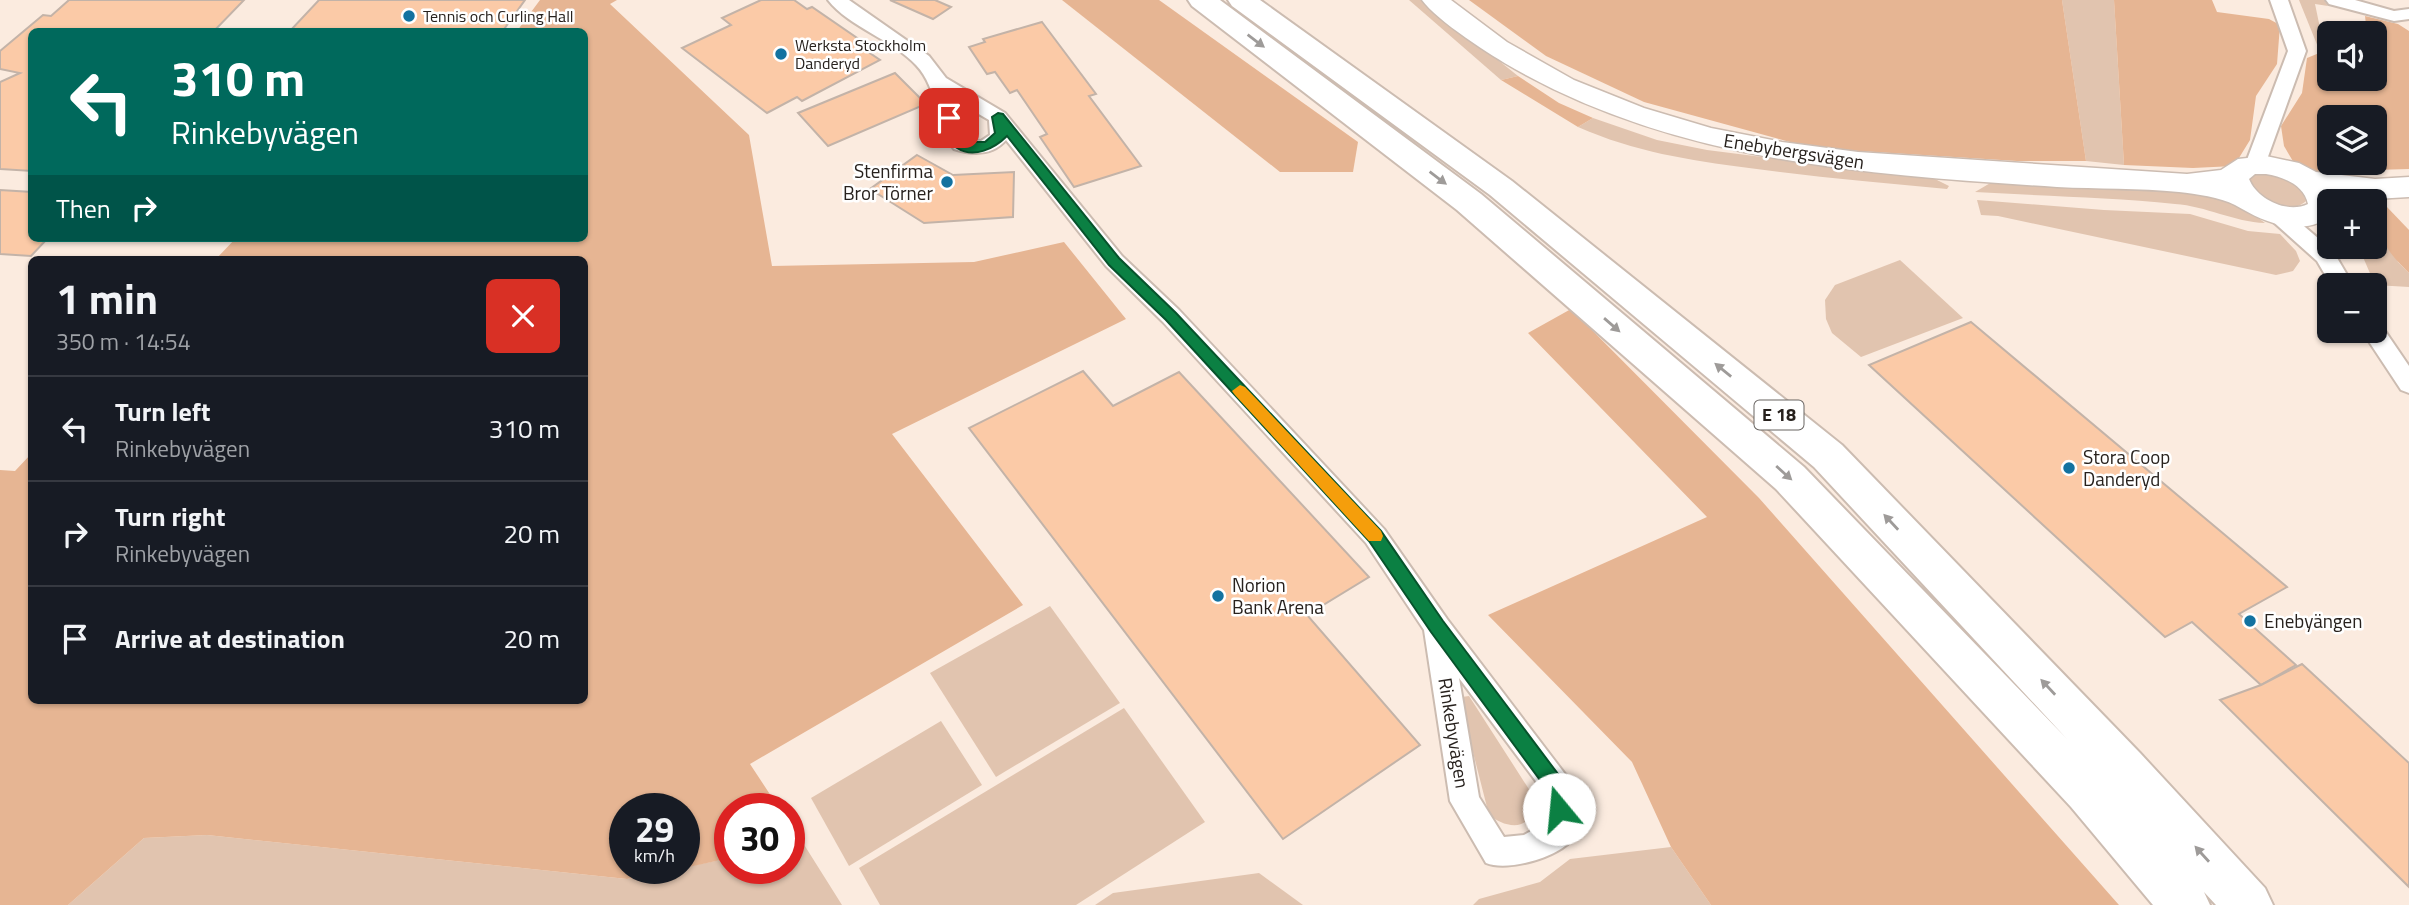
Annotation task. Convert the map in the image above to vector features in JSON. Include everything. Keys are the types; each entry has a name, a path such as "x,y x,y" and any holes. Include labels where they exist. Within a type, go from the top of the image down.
{"highway":[{"name":"E 18","path":"1202,0 1469,202 1790,478 2087,792 2185,905"},
{"name":"E 18","path":"1242,0 1501,188 1828,456 2124,768 2248,905"}],"main road":[{"name":"Enebybergsvägen","path":"1435,0 1457,19 1529,67 1592,100 1651,122 1723,141 1809,157 1937,170 2188,184 2297,175 2375,189 2409,187"},
{"path":"2297,175 2317,193"},
{"name":"Enebybergsvägen","path":"2244,179 2277,214 2306,216 2317,212"}],"street":[{"name":"Rinkebyvägen","path":"838,0 922,60 939,82 998,117 1114,261 1171,316 1375,536 1437,626 1558,788 1561,830 1528,849 1497,853 1472,834 1437,626"},
{"path":"2244,179 2268,136 2297,51 2280,0"},
{"path":"2335,0 2394,16 2409,14"},
{"name":"Rinkebyvägen","path":"939,82 954,136 961,145 983,148 996,141 1001,134 998,117"},
{"path":"2268,136 2297,175"},
{"path":"2277,214 2317,249"},
{"path":"2381,343 2409,384"}],"shaded area":[{"path":"540,0 617,0 610,4 749,135 772,266 974,262 1064,242 1126,319 892,434 1023,605 750,764 769,793 714,793 714,861 700,865 700,793 609,793 609,877 207,835 144,838 68,905 0,905 0,470 15,471 28,457 28,704 588,704 588,256 219,256 232,242 588,242 588,28 519,28"},
{"path":"1062,0 1159,0 1358,142 1353,172 1280,172"},
{"path":"1409,0 1423,0 1518,76 1501,80"},
{"path":"1469,0 2062,0 2086,161 2017,161 1812,148 1644,102 1546,56"},
{"path":"2062,0 2114,0 2124,165 2086,161"},
{"path":"2114,0 2212,0 2217,12 2269,19 2280,25 2277,64 2256,96 2250,140 2234,166 2193,168 2124,165"},
{"path":"2299,0 2324,0 2328,6 2315,4 2319,21 2317,45"},
{"path":"2365,16 2386,21 2366,21"},
{"path":"2387,21 2409,31 2409,169 2387,170 2387,105 2317,105 2317,175 2342,175 2322,178 2294,163 2284,146 2281,126 2302,93 2307,58 2317,54 2317,91 2387,91"},
{"path":"1518,76 1559,103 1593,118 1578,127 1501,80"},
{"path":"1593,118 1657,140 1707,150 1935,179 1949,186 1947,189 1848,180 1683,158 1620,143 1578,127"},
{"path":"2256,173 2275,174 2299,185 2306,201 2295,207 2281,207 2261,199 2253,192 2248,179"},
{"path":"1992,182 2191,192 2237,202 2265,223 2175,204 1975,192"},
{"path":"1977,200 2190,214 2248,231 2280,234 2296,251 2300,261 2293,271 2276,275 1998,216 1981,215"},
{"path":"2387,207 2409,230 2409,273 2389,250"},
{"path":"2387,235 2398,262 2409,273 2409,287 2387,286 2387,273 2370,273 2364,259 2387,259"},
{"path":"1900,260 1963,318 1861,357 1832,333 1826,319 1825,300 1835,285"},
{"path":"1571,309 1759,498 2119,905 1711,905 1671,847 1632,762 1488,615 1707,517 1528,333"},
{"path":"1050,606 1120,703 996,777 930,673"},
{"path":"1469,696 1532,794 1533,810 1524,823 1506,824 1489,815 1462,709 1462,697"},
{"path":"1124,708 1205,822 1076,905 880,905 859,868"},
{"path":"941,721 982,785 849,866 811,798"},
{"path":"207,835 609,877 609,884 700,884 700,864 714,861 714,884 805,884 805,846 842,905 68,905 144,838"},
{"path":"1671,847 1711,905 1473,905 1479,899 1540,882 1570,859"},
{"path":"1259,873 1303,905 1095,905 1113,893"}],"building":[{"path":"69,0 244,0 217,28 28,28 28,171 0,169 0,82 20,73 0,69 0,51 43,15 51,16"},
{"name":"Tennis och Curling Hall","path":"319,0 525,0 505,28 293,28"},
{"name":"Werksta Stockholm Danderyd","path":"761,0 794,0 807,9 812,7 860,40 855,43 880,60 802,101 797,97 767,113 682,48 731,25 722,18"},
{"path":"890,0 935,0 951,7 933,19"},
{"path":"1042,22 1096,94 1089,96 1141,166 1074,187 1040,137 1047,134 1017,90 1010,93 995,72 987,74 969,47 985,42 983,39"},
{"path":"895,73 926,104 828,146 798,113"},
{"name":"Stenfirma Bror Törner","path":"917,155 953,175 1014,172 1013,217 924,223 870,189"},
{"path":"0,190 28,192 28,242 44,242 31,256 0,254"},
{"path":"1971,322 2287,587 2239,614 2296,665 2261,685 2192,622 2165,637 1869,365"},
{"name":"Norion Bank Arena","path":"1083,371 1113,406 1179,372 1369,577 1307,615 1420,745 1283,839 969,428"},
{"path":"2302,664 2409,763 2409,887 2220,700 2261,685"}],"slow traffic":[{"path":"1240,391 1375,536"}],"place":[{"name":"Tennis och Curling Hall","path":"409,16"},
{"name":"Werksta Stockholm Danderyd","path":"781,54"},
{"name":"Stenfirma Bror Törner","path":"947,182"},
{"name":"Stora Coop Danderyd","path":"2069,468"},
{"name":"Norion Bank Arena","path":"1218,596"},
{"name":"Enebyängen","path":"2250,621"}],"route":[{"path":"949,118 954,136 961,145 983,148 996,141 1001,134 998,117 1114,261 1171,316 1375,536 1437,626 1558,788 1559,809"}]}
